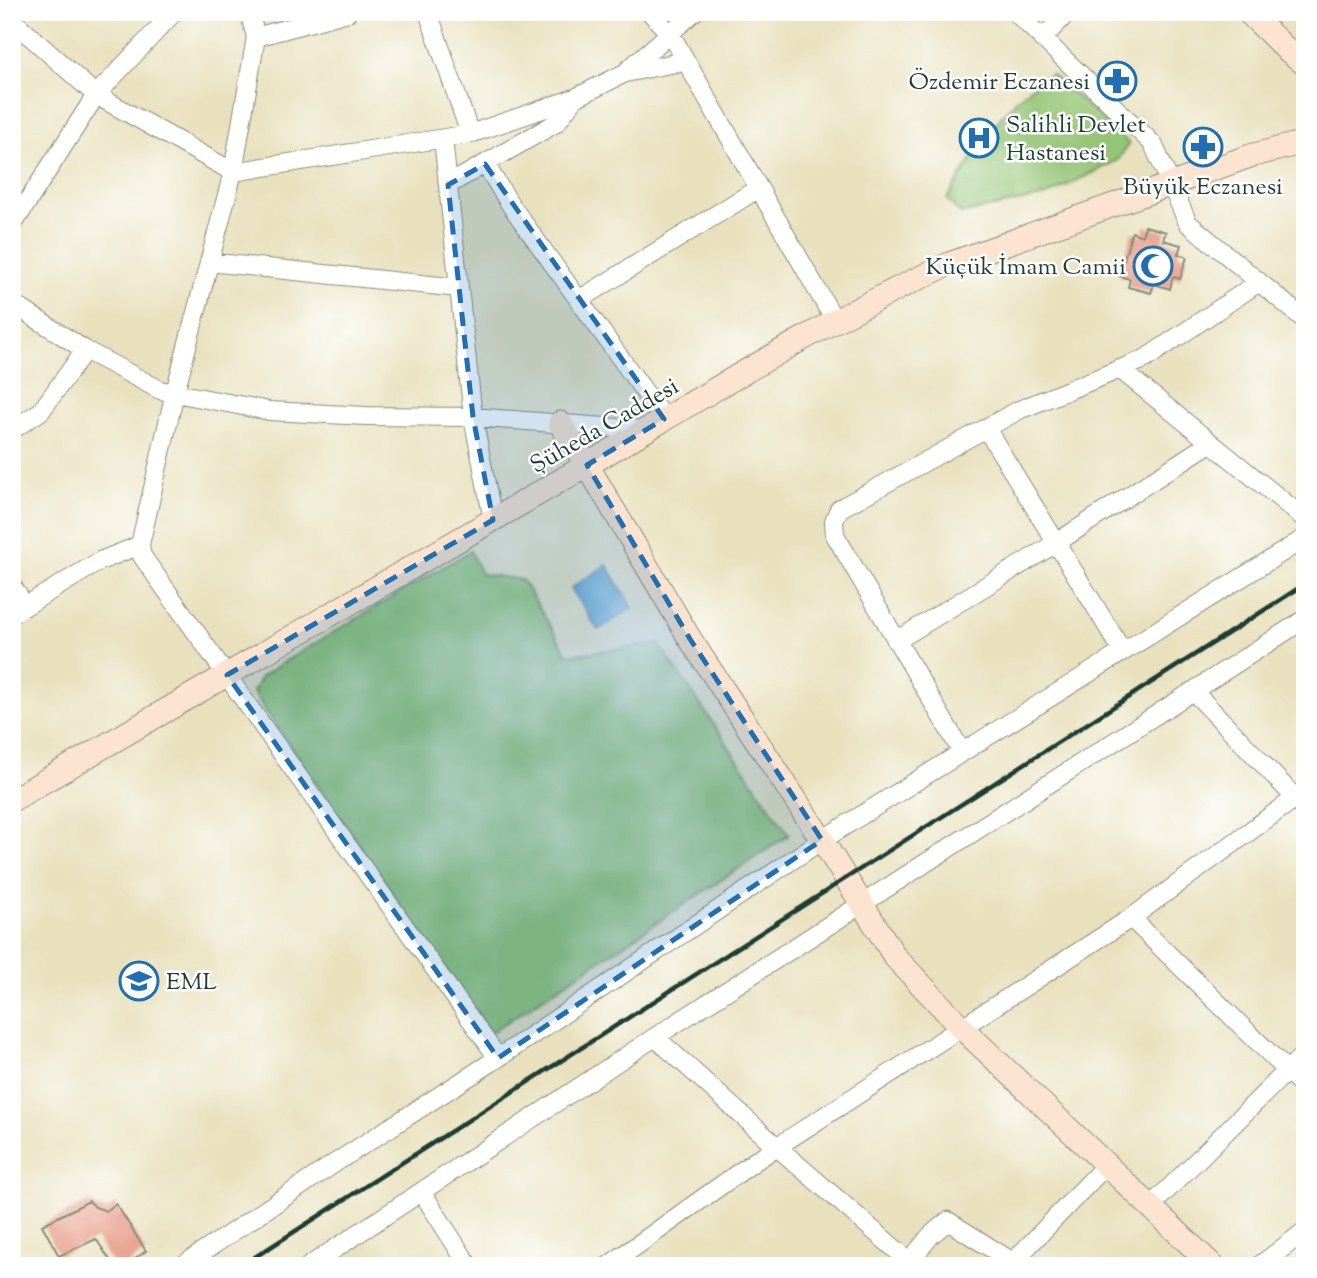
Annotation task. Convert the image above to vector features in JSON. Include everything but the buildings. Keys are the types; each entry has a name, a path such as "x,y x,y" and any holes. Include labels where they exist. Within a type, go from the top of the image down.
{"main road":[{"path":"1248,12 1305,64"},
{"path":"1286,49 1305,76"},
{"path":"1250,156 1305,124"},
{"path":"1250,156 1305,142"},
{"name":"Şüheda Caddesi","path":"12,800 835,321 949,264 1250,156"},
{"path":"560,423 690,639 895,957 962,1028 1213,1266"}],"street":[{"path":"12,226 96,95 174,12"},
{"path":"249,12 256,37 233,172 175,392 140,545 142,556 498,1058"},
{"path":"256,37 348,12"},
{"path":"428,12 470,134"},
{"path":"650,12 671,35 835,321"},
{"path":"12,20 96,95 233,172 470,134 575,98 625,73 694,12"},
{"path":"1015,12 1153,144 1188,223 1305,320"},
{"path":"1042,38 1068,12"},
{"path":"625,73 685,61"},
{"path":"448,185 556,123 575,98"},
{"path":"443,139 473,417 493,520"},
{"path":"485,164 510,204 579,300 654,424"},
{"path":"579,300 759,188"},
{"path":"209,262 459,288"},
{"path":"962,752 835,535 834,521 839,509 1019,410 1145,359 1259,282"},
{"path":"12,303 85,350 160,390 269,411 366,416 473,417 560,423 654,424"},
{"path":"12,430 41,411 85,350"},
{"path":"1121,370 1305,519"},
{"path":"986,428 1123,652"},
{"path":"896,641 1056,543 1210,443"},
{"path":"182,1266 822,840 1305,538"},
{"path":"12,586 19,610 100,561 140,545"},
{"path":"309,1266 655,1037 1305,619"},
{"path":"611,1265 777,1147 1131,918 1301,799 1194,692"},
{"path":"1131,918 1305,1088"},
{"path":"655,1037 907,1263 931,1235 948,1221 1016,1264 1106,1166"},
{"path":"1150,1207 1305,1053"},
{"path":"422,1192 469,1266"},
{"path":"1259,1266 1305,1231"}],"highlighted area":[{"path":"485,164 664,419 587,465 690,639 822,840 498,1058 227,675 493,520 473,417 448,185"}],"green space":[{"path":"1051,74 1129,143 1118,160 1046,196 960,214 947,199 980,146 1004,113 1033,85"},
{"path":"470,551 481,574 522,580 568,655 659,644 789,835 490,1033 253,692 261,677 282,663"}],"water":[{"path":"607,565 633,608 598,630 571,588"}],"railway":[{"path":"241,1266 1305,584"}],"place":[{"name":"Özdemir Eczanesi","path":"1117,81"},
{"name":"Salihli Devlet Hastanesi","path":"979,138"},
{"name":"Büyük Eczanesi","path":"1203,147"},
{"name":"Küçük İmam Camii","path":"1153,266"},
{"name":"EML","path":"139,981"}]}
